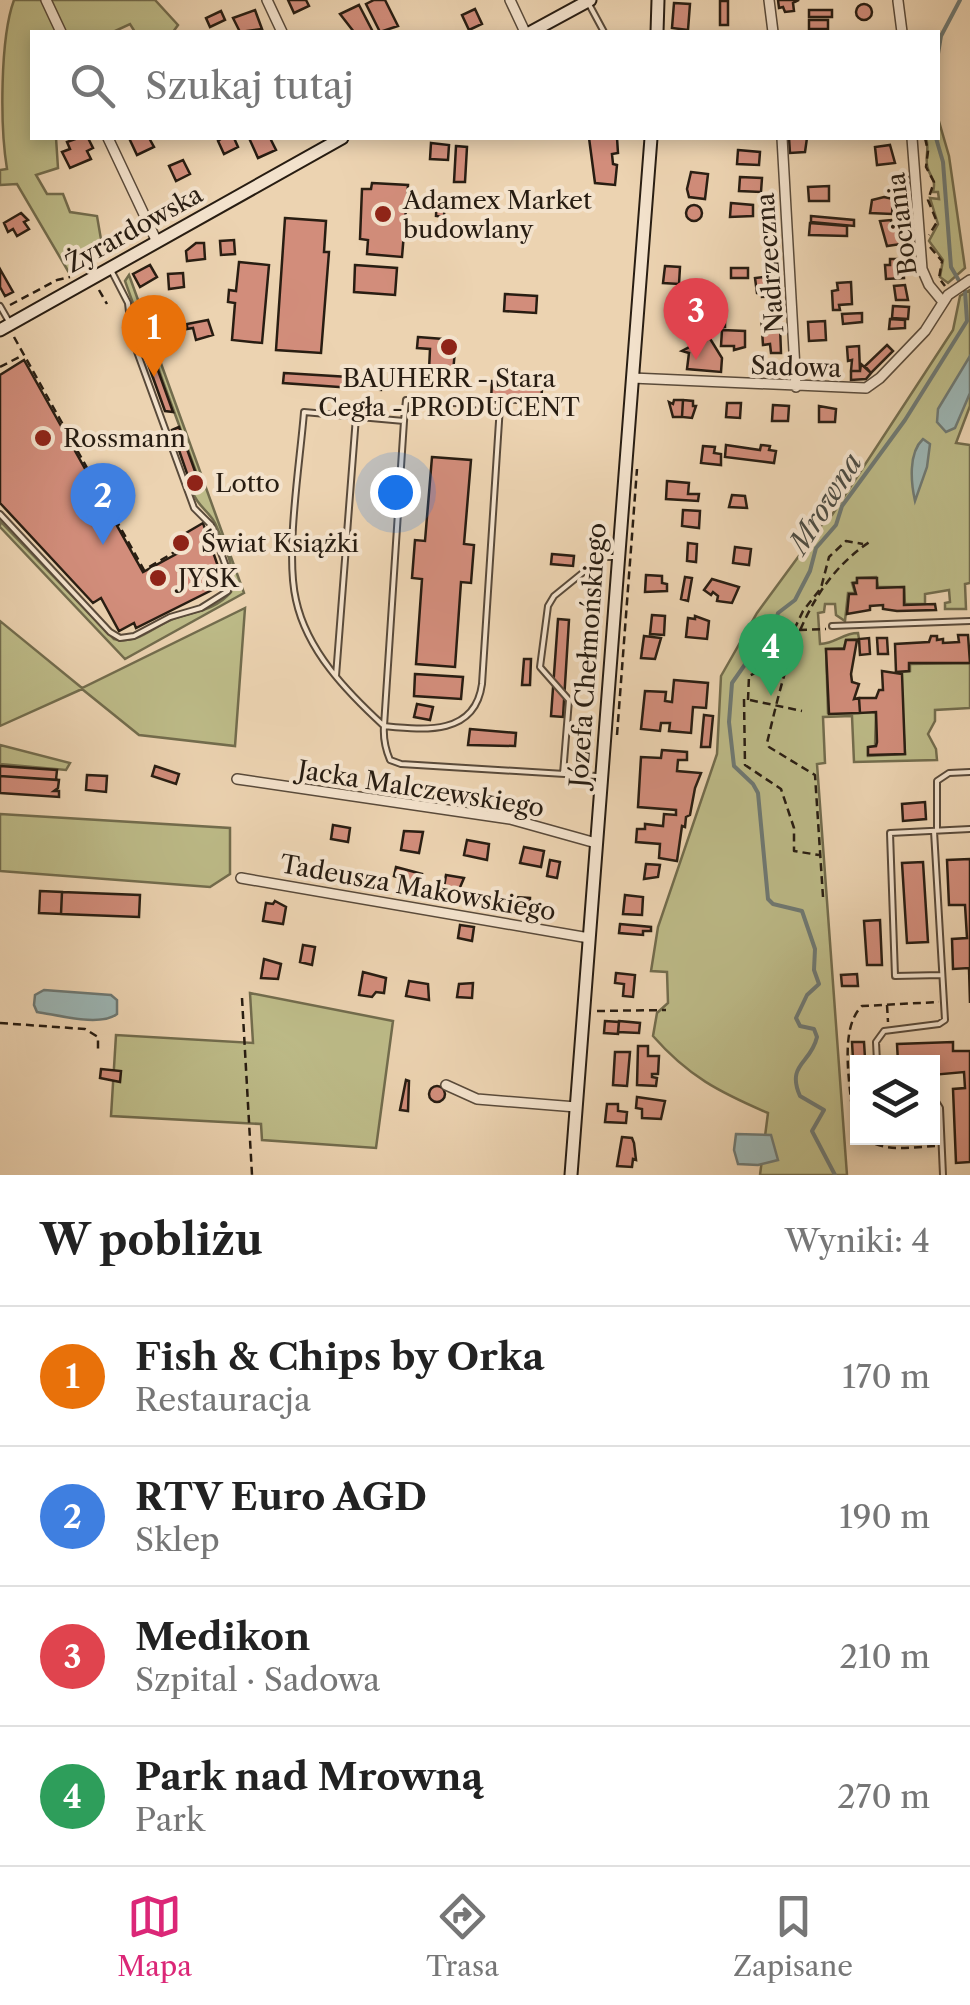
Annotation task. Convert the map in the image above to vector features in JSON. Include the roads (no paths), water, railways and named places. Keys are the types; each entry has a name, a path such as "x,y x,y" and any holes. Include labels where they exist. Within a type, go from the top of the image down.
{"street":[{"path":"46,0 59,30"},
{"path":"267,0 281,30"},
{"path":"510,0 530,30"},
{"path":"657,30 658,0"},
{"path":"770,0 773,30"},
{"path":"535,30 588,1"},
{"path":"898,1 902,30"},
{"path":"109,140 157,242"},
{"name":"Żyrardowska","path":"8,330 332,140"},
{"name":"Józefa Chełmońskiego","path":"571,1175 650,140"},
{"name":"Nadrzeczna","path":"782,140 796,387"},
{"name":"Bociania","path":"912,140 922,269 943,302"},
{"name":"Sadowa","path":"632,378 860,389 873,384 925,331 951,289 968,281"},
{"name":"Jacka Malczewskiego","path":"238,779 510,819 596,843"},
{"name":"Tadeusza Makowskiego","path":"240,878 589,938"},
{"path":"446,1086 477,1099 576,1107"}],"lane":[{"path":"588,1 603,30"},
{"path":"0,514 110,632 120,638 197,610 228,591 229,575 211,524 194,508 132,338 128,303 110,268"},
{"path":"0,306 8,330"},
{"path":"404,421 304,412 292,574 306,630 336,677 384,726 433,729 474,712 480,700 500,406 406,400 384,726 385,748 390,760 400,764 601,777"},
{"path":"336,677 356,417"},
{"path":"564,774 569,700 540,666 548,606 554,596 602,557 618,557"},
{"path":"832,626 970,620"},
{"path":"877,1055 876,1042 889,1029 942,1024 945,1020 937,780 949,773 970,772"},
{"path":"941,974 895,976 890,833 970,829"},
{"path":"940,1108 944,1175"}],"water":[{"path":"970,356 970,393 955,428 946,432 937,422 938,409"},
{"path":"923,439 930,444 915,501 913,460"},
{"path":"44,990 111,995 117,1000 117,1014 90,1020 37,1012 35,995"},
{"path":"736,1134 771,1135 778,1160 738,1164 734,1150"}],"waterway":[{"name":"Mrowna","path":"940,42 960,0"},
{"name":"Mrowna","path":"835,1175 812,1131 824,1110 800,1096 796,1085 798,1070 817,1037 814,1029 800,1026 796,1018 807,995 819,984 814,970 815,949 802,911 773,904 768,899 758,793 734,766 729,722 732,683 757,654 761,639 775,624 778,613 795,600 810,571 816,548 836,525 842,506 905,420 967,321 965,291 951,267 943,162 937,140"}],"place":[{"name":"Adamex Market budowlany","path":"383,214"},
{"name":"BAUHERR - Stara Cegła - PRODUCENT","path":"449,347"},
{"name":"Medikon","path":"696,360"},
{"name":"Fish & Chips by Orka","path":"154,377"},
{"name":"Rossmann","path":"43,438"},
{"name":"Lotto","path":"195,483"},
{"name":"Świat Książki","path":"181,543"},
{"name":"RTV Euro AGD","path":"103,545"},
{"name":"JYSK","path":"158,578"},
{"name":"Park nad Mrowną","path":"771,696"}]}
